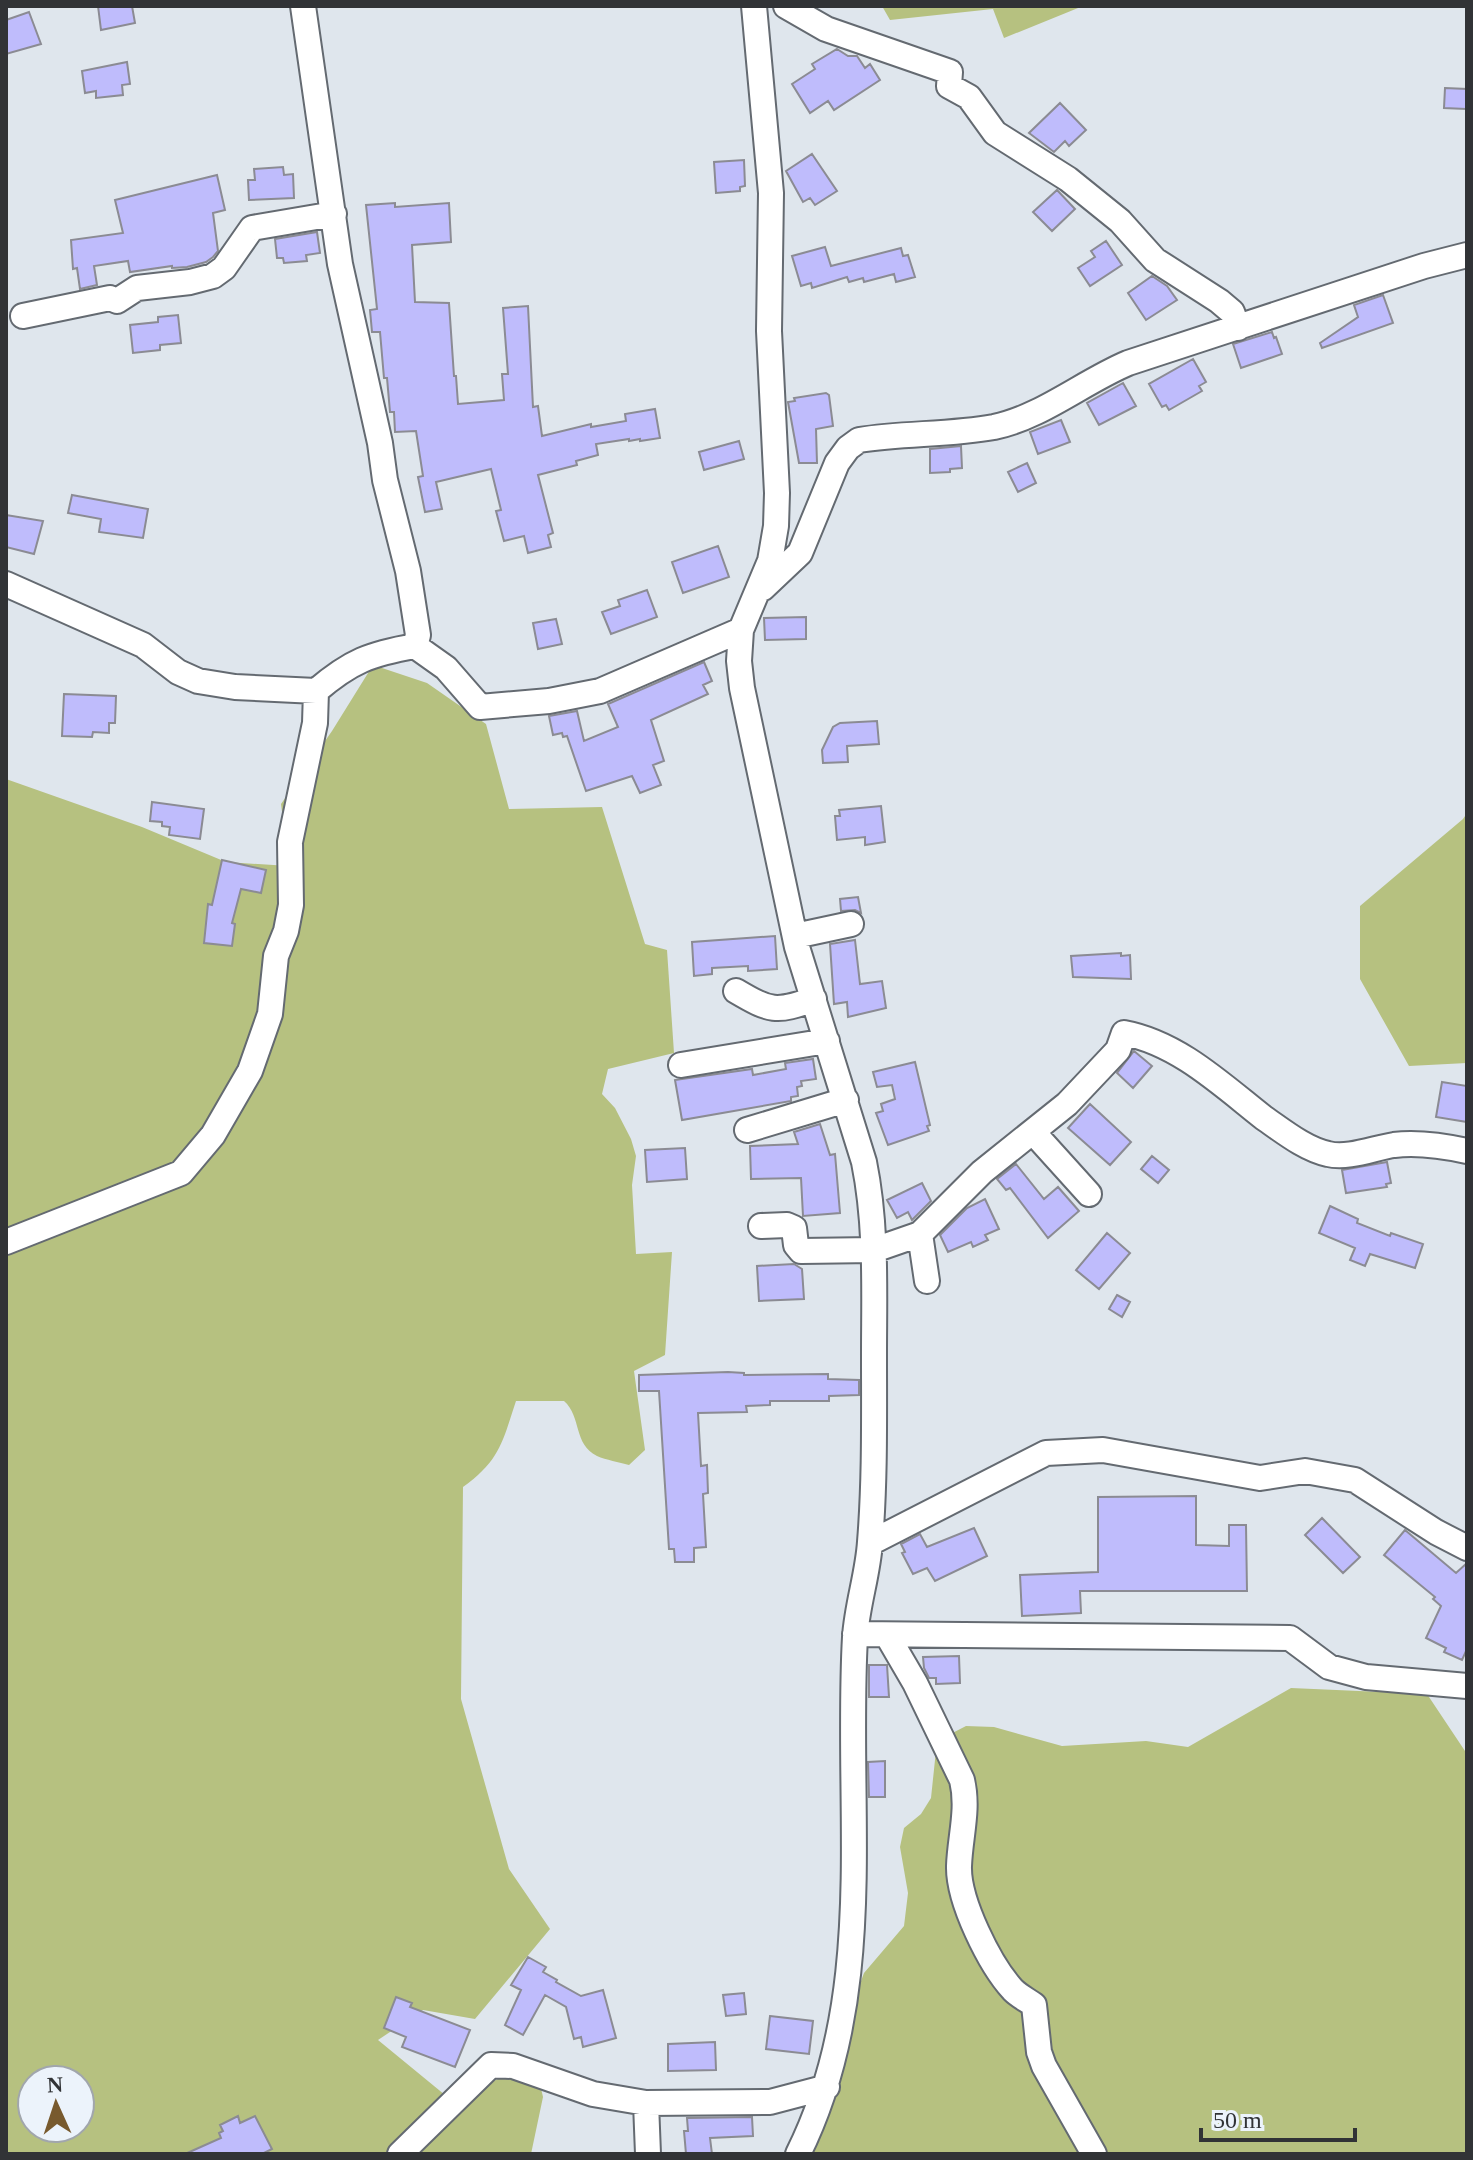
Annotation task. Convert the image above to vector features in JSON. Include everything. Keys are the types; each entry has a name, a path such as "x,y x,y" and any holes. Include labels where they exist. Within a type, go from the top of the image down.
{"street":[{"path":"303,6 340,264 380,443 385,480 408,571 418,635 415,646"},
{"path":"754,6 771,193 769,331 777,493 770,561 741,630 739,661 742,688 795,936 846,1100 870,1192 874,1250 870,1543 855,1634 850,1974 836,2056 814,2123 798,2154"},
{"path":"786,6 826,29 950,72 949,86 969,97 995,133 1091,197 1120,221 1140,247 1155,260 1232,312 1238,328"},
{"path":"23,316 110,298 117,301 137,288 213,276 224,268 252,228 334,214"},
{"path":"758,593 800,553 837,463 848,448 859,440 994,427 1025,417 1128,363 1424,266 1467,255"},
{"path":"6,584 143,645 178,672 198,681 235,687 316,691 355,661 415,646 446,668 480,707 549,701 600,691 741,630"},
{"path":"6,1242 181,1173 199,1155 221,1123 250,1071 270,1014 276,956 286,931 291,905 290,842 315,723 316,691"},
{"path":"795,936 851,924"},
{"path":"736,991 764,1007 787,1009 814,999"},
{"path":"761,1226 787,1225 794,1228 796,1245 801,1251 874,1250 920,1234 982,1172 1067,1104 1118,1050 1124,1033 1144,1037 1193,1063 1283,1131 1329,1155 1398,1145 1445,1146 1467,1151"},
{"path":"681,1065 827,1041"},
{"path":"747,1130 846,1100"},
{"path":"1033,1132 1089,1194"},
{"path":"920,1234 927,1281"},
{"path":"870,1543 1046,1453 1103,1450 1260,1478 1305,1471 1355,1480 1463,1538"},
{"path":"855,1634 1290,1638 1329,1667 1366,1677 1467,1686"},
{"path":"887,1635 915,1683 962,1780 966,1796 959,1870 968,1907 996,1966 1015,1992 1034,2005 1039,2052 1044,2066 1094,2154"},
{"path":"400,2154 491,2065 513,2066 593,2094 646,2103 770,2102 827,2087"},
{"path":"646,2103 648,2154"}],"green space":[{"path":"882,6 1083,6 1004,38 993,9 890,20"},
{"path":"373,665 427,683 486,724 509,809 602,807 645,944 667,950 674,1053 608,1069 602,1094 615,1108 636,1156 632,1185 636,1254 672,1252 665,1355 634,1371 645,1450 629,1465 601,1457 584,1445 570,1407 564,1401 516,1401 498,1450 485,1468 463,1487 461,1699 509,1869 550,1929 475,2019 423,2010 378,2040 445,2095 511,2075 540,2084 543,2097 531,2154 6,2154 6,779 142,827 226,862 289,866 281,804"},
{"path":"1467,813 1467,1063 1409,1066 1360,979 1360,906"},
{"path":"1291,1688 1427,1694 1467,1754 1467,2154 809,2154 839,2081 854,2000 864,1973 904,1926 908,1893 900,1847 904,1828 921,1814 931,1798 937,1741 966,1726 994,1727 1062,1746 1146,1741 1188,1747"}],"building":[{"path":"98,6 132,6 135,23 101,30"},
{"path":"29,12 41,44 6,54 6,20"},
{"path":"837,49 848,56 857,56 865,68 870,64 880,80 834,110 828,101 810,113 792,84 815,69 812,64"},
{"path":"127,62 130,84 122,85 123,95 96,98 96,91 85,93 82,71"},
{"path":"1445,88 1467,89 1466,109 1444,108"},
{"path":"1060,103 1086,130 1069,146 1065,141 1054,152 1029,133"},
{"path":"812,154 837,191 815,205 810,198 803,202 786,171"},
{"path":"744,160 745,186 740,187 740,191 716,193 714,162"},
{"path":"283,167 284,175 293,174 294,198 249,200 248,180 255,180 254,169"},
{"path":"217,175 225,210 213,213 218,251 213,257 187,267 130,272 128,261 94,266 97,285 80,289 77,268 73,269 71,240 123,233 115,200"},
{"path":"1057,190 1075,209 1052,231 1033,212"},
{"path":"395,203 395,207 449,203 451,242 412,245 415,302 449,303 458,404 504,400 502,374 508,374 503,308 528,306 533,407 538,406 542,436 591,424 591,427 626,421 625,414 655,409 660,438 596,444 598,455 576,461 577,465 538,475 553,533 548,535 551,547 528,553 524,536 504,541 496,511 501,510 491,469 436,482 442,509 425,512 418,477 423,476 416,431 395,432 394,412 390,412 387,378 384,378 380,332 372,332 370,310 377,309 366,205"},
{"path":"317,232 320,253 306,255 307,261 284,263 283,258 277,258 275,239"},
{"path":"1106,241 1122,265 1090,286 1078,268 1095,257 1091,251"},
{"path":"825,247 831,266 901,248 903,256 908,255 915,277 896,282 894,274 864,282 863,278 849,282 847,277 812,288 811,283 801,286 792,256"},
{"path":"1152,276 1167,286 1177,300 1146,320 1128,293"},
{"path":"1383,295 1393,323 1322,348 1320,343 1358,317 1354,305"},
{"path":"178,315 181,343 160,345 160,350 133,353 130,325 158,322 158,317"},
{"path":"1272,332 1282,354 1241,368 1233,344"},
{"path":"1193,359 1206,382 1199,386 1202,391 1169,410 1166,405 1162,407 1149,384"},
{"path":"1123,383 1136,406 1099,425 1087,403"},
{"path":"829,395 833,426 816,429 817,463 799,463 788,402 795,401 794,398"},
{"path":"1061,420 1070,442 1038,454 1030,432"},
{"path":"739,441 744,459 704,470 699,452"},
{"path":"961,446 962,468 930,473 930,449"},
{"path":"1027,463 1036,483 1018,492 1008,472"},
{"path":"72,495 148,509 143,538 99,532 101,519 68,513"},
{"path":"6,515 43,521 34,554 6,547"},
{"path":"718,546 729,577 683,593 672,562"},
{"path":"647,590 657,617 611,634 602,612 620,606 618,600"},
{"path":"806,617 806,639 765,640 764,618"},
{"path":"556,619 562,644 538,649 533,623"},
{"path":"704,662 712,681 703,685 708,694 651,720 664,761 653,765 661,785 640,793 632,776 586,791 567,736 563,737 562,733 553,735 549,716 577,711 584,741 618,727 608,704"},
{"path":"64,694 116,696 115,723 109,723 109,733 93,732 92,737 62,736"},
{"path":"877,721 879,744 847,746 848,762 823,763 822,750 833,727 840,723"},
{"path":"152,802 204,809 200,839 169,835 170,827 162,826 162,822 150,821"},
{"path":"881,806 885,842 865,845 865,837 837,840 835,816 840,816 839,810"},
{"path":"222,860 266,870 261,893 241,889 232,923 235,924 232,946 204,943 208,904 212,905"},
{"path":"858,897 861,913 841,911 840,899"},
{"path":"775,936 777,969 748,971 748,966 712,968 712,974 694,976 692,942"},
{"path":"855,940 860,984 882,981 886,1008 848,1017 847,1002 834,1004 830,944"},
{"path":"1121,953 1121,956 1130,955 1131,979 1073,977 1071,956"},
{"path":"1134,1051 1152,1066 1133,1088 1117,1073"},
{"path":"813,1059 816,1079 801,1081 802,1086 797,1087 798,1096 791,1097 791,1101 682,1120 675,1080 752,1069 753,1075 786,1069 785,1063"},
{"path":"915,1062 929,1131 888,1145 876,1113 883,1111 881,1104 895,1099 892,1085 877,1087 873,1072"},
{"path":"1442,1082 1467,1086 1467,1122 1436,1117"},
{"path":"1090,1104 1131,1142 1110,1165 1068,1128"},
{"path":"820,1124 830,1155 835,1154 840,1213 803,1216 801,1178 751,1179 750,1146 798,1144 794,1132"},
{"path":"685,1148 687,1179 647,1182 645,1150"},
{"path":"1152,1156 1169,1170 1158,1183 1141,1169"},
{"path":"1387,1162 1391,1183 1386,1184 1387,1187 1346,1193 1342,1170"},
{"path":"1016,1164 1044,1199 1058,1187 1079,1211 1048,1238 1010,1188 1006,1190 997,1179"},
{"path":"922,1183 931,1201 912,1220 908,1212 897,1218 887,1200"},
{"path":"985,1199 999,1229 985,1235 988,1240 973,1247 971,1242 948,1252 940,1235 967,1208"},
{"path":"1330,1206 1358,1219 1357,1223 1423,1244 1415,1268 1370,1254 1365,1266 1350,1260 1355,1248 1319,1233"},
{"path":"1107,1233 1130,1253 1099,1289 1076,1270"},
{"path":"794,1264 802,1269 804,1299 759,1301 757,1266"},
{"path":"1117,1295 1130,1302 1122,1317 1109,1309"},
{"path":"728,1372 744,1375 828,1374 828,1379 859,1380 859,1395 829,1396 829,1401 770,1401 770,1405 746,1406 747,1412 698,1413 701,1466 707,1465 708,1493 703,1494 706,1547 694,1548 694,1562 675,1562 674,1549 669,1549 659,1391 639,1391 639,1375"},
{"path":"1196,1496 1196,1545 1229,1546 1229,1525 1246,1525 1247,1591 1080,1591 1081,1613 1022,1616 1020,1575 1098,1572 1098,1497"},
{"path":"1322,1518 1360,1557 1343,1573 1305,1535"},
{"path":"974,1528 987,1556 935,1581 927,1568 913,1574 902,1553 905,1552 901,1544 920,1534 927,1547"},
{"path":"1405,1530 1456,1573 1467,1563 1467,1649 1462,1660 1444,1652 1446,1648 1426,1638 1441,1606 1433,1599 1435,1597 1384,1555"},
{"path":"959,1656 960,1683 936,1684 936,1678 929,1678 923,1657"},
{"path":"869,1665 887,1665 889,1697 869,1697"},
{"path":"885,1761 885,1797 869,1797 868,1762"},
{"path":"528,1957 546,1967 543,1972 556,1982 581,1996 603,1990 616,2038 583,2047 581,2037 574,2039 566,2007 545,1995 523,2035 505,2025 521,1990 511,1985"},
{"path":"744,1993 746,2014 726,2016 723,1995"},
{"path":"396,1997 412,2003 410,2007 470,2030 455,2067 402,2047 406,2037 384,2028"},
{"path":"770,2016 813,2021 809,2054 766,2049"},
{"path":"715,2042 716,2070 668,2071 668,2044"},
{"path":"238,2116 240,2123 255,2116 272,2149 262,2154 185,2154 221,2138 219,2133 223,2131 220,2125"},
{"path":"752,2117 753,2136 710,2138 712,2154 686,2154 684,2131 688,2131 687,2118"}]}
